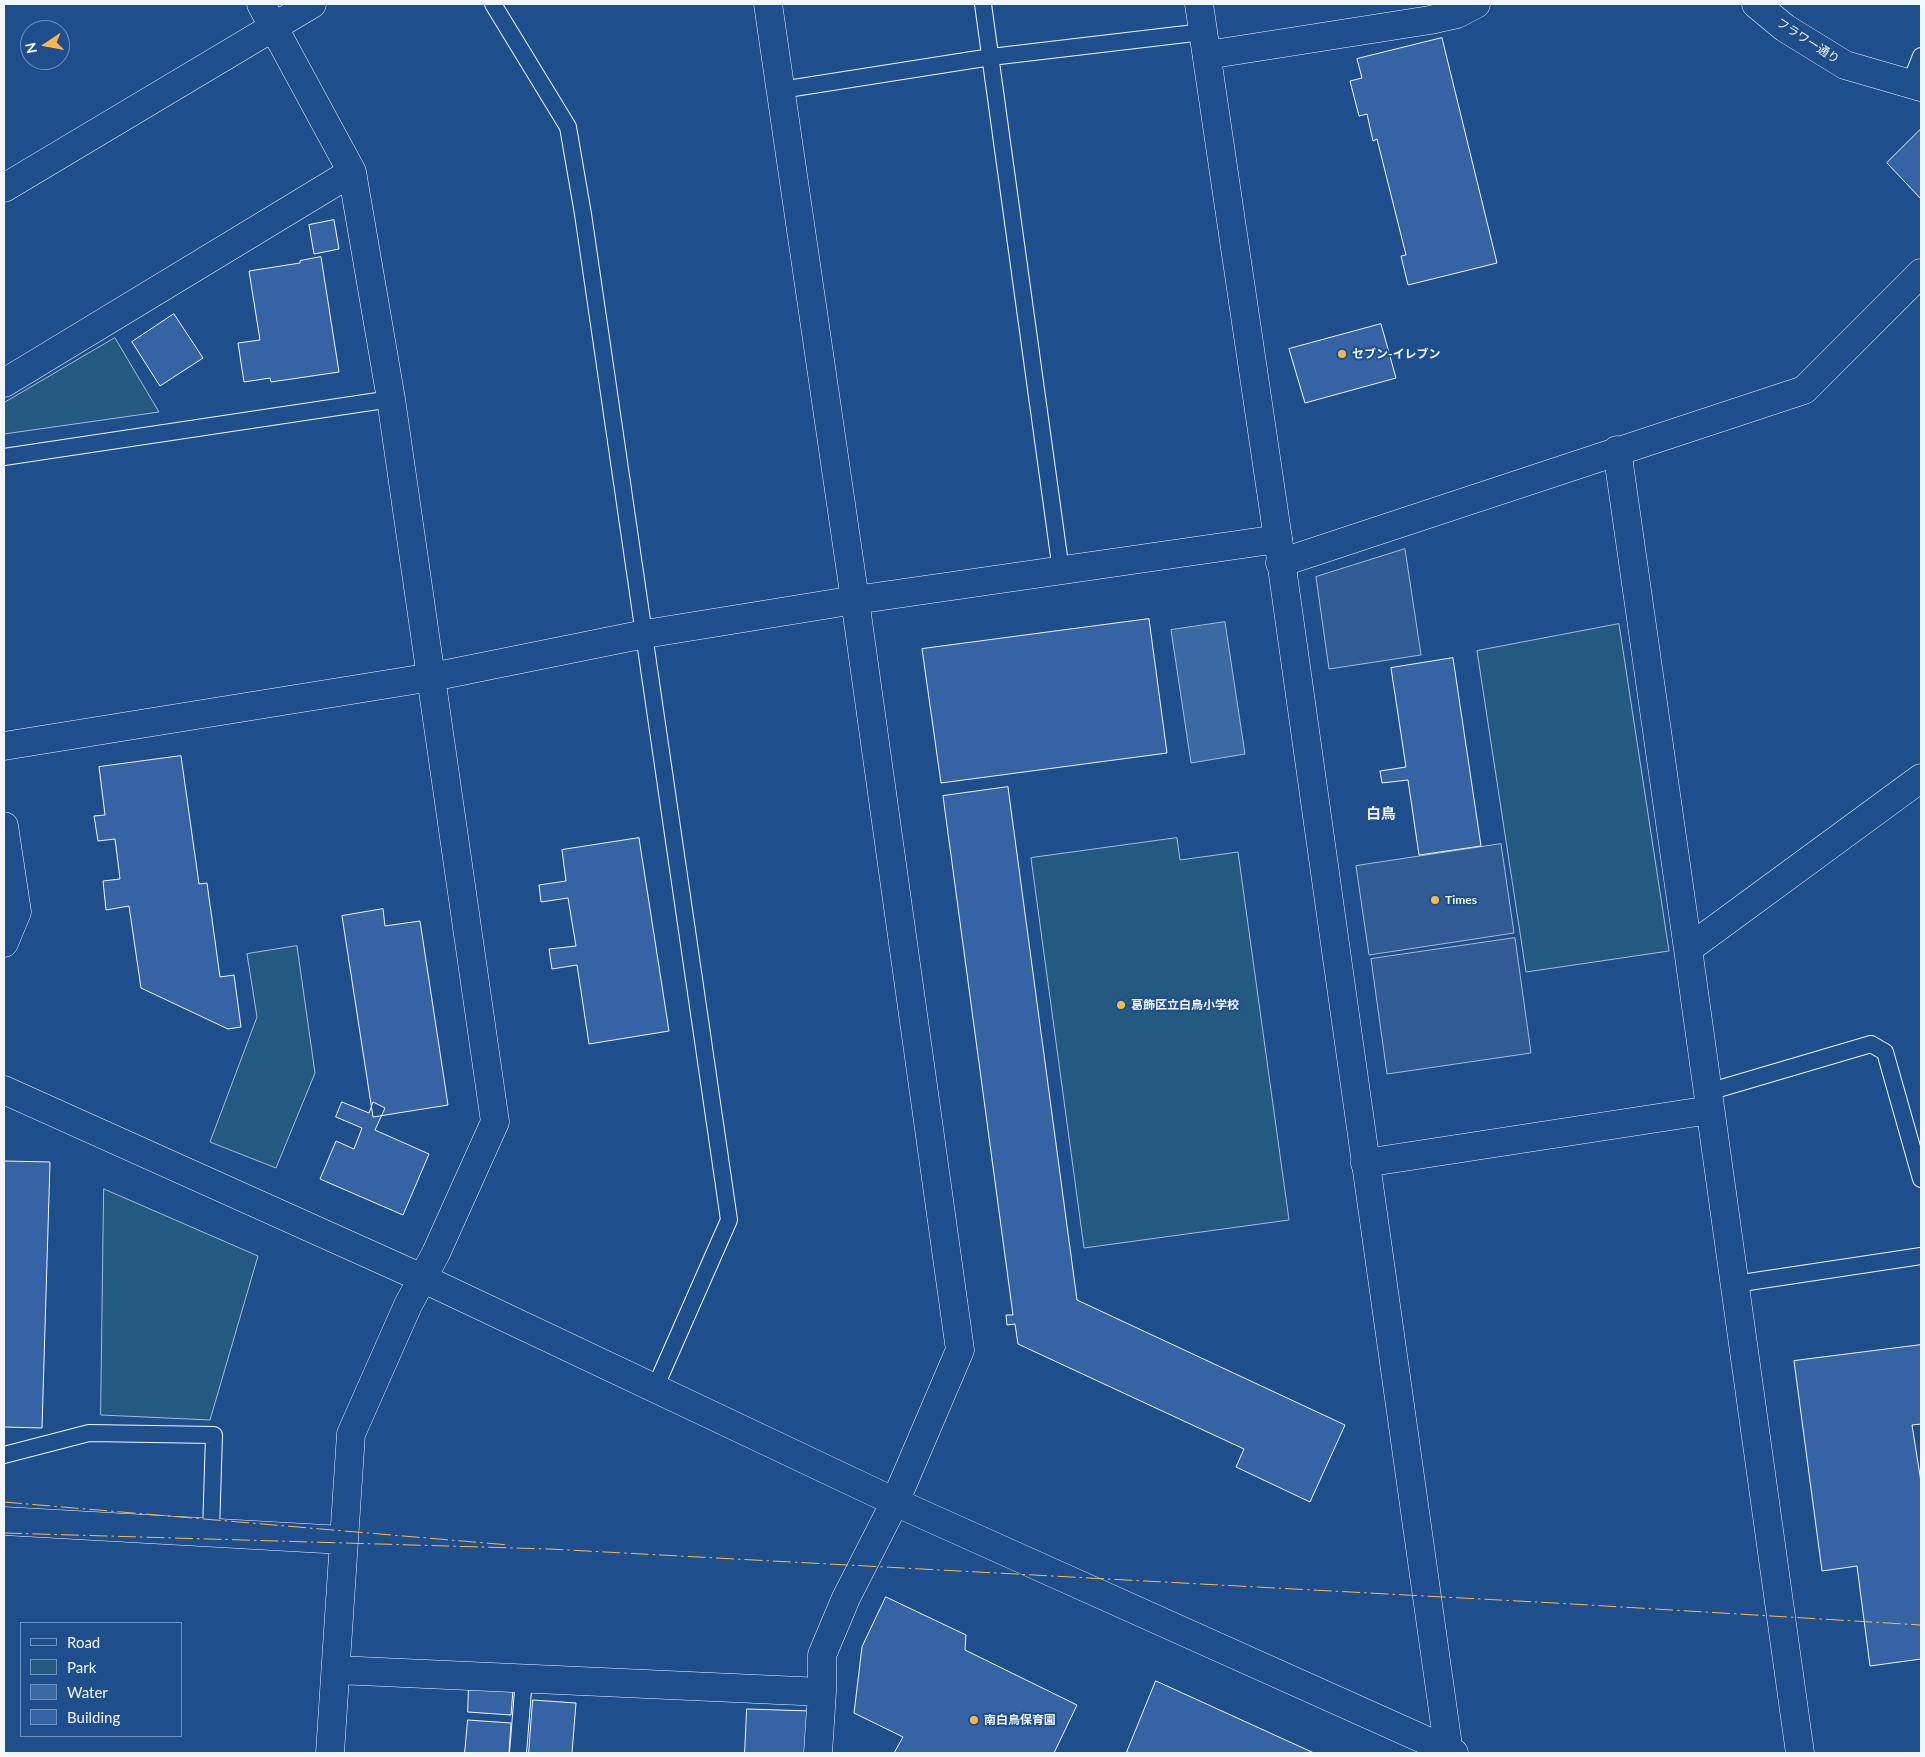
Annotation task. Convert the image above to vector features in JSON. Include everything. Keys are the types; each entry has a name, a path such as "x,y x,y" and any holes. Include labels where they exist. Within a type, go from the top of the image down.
{"street":[{"path":"4,188 268,15 312,4"},
{"path":"768,4 855,600 960,1350 895,1502 846,1598 822,1655 822,1692 818,1753"},
{"path":"1199,4 1451,1752"},
{"path":"1205,44 1430,20 1456,14 1476,4"},
{"name":"フラワー通り","path":"1756,4 1785,28 1845,65 1916,85"},
{"path":"268,15 352,172 392,399 495,1122 436,1253 408,1305 350,1434 337,1670 330,1753"},
{"path":"4,382 352,172"},
{"path":"4,746 432,677 645,634 855,600 1061,571 1279,551 1617,450 1804,390 1921,273"},
{"path":"1617,450 1800,1753"},
{"path":"1688,949 1921,778"},
{"path":"4,826 17,912 4,942"},
{"path":"4,1090 422,1278 895,1502 1451,1752"},
{"path":"1365,1163 1709,1101"},
{"path":"4,1521 343,1540"},
{"path":"337,1670 822,1692"}],"lane":[{"path":"493,4 568,127 645,634 729,1220 655,1388"},
{"path":"983,4 1061,571"},
{"path":"781,90 991,57 1205,44"},
{"path":"1916,85 1921,56"},
{"path":"4,457 392,399"},
{"path":"1709,1101 1871,1044 1885,1052 1921,1179"},
{"path":"1735,1284 1921,1256"},
{"path":"4,1455 89,1433 214,1435 211,1532"},
{"path":"518,1753 524,1678"}],"green space":[{"path":"115,338 159,412 4,434 4,403"},
{"path":"1619,624 1669,951 1526,972 1477,651"},
{"path":"1177,838 1180,860 1238,852 1289,1220 1084,1248 1031,858"},
{"path":"297,946 315,1073 276,1168 210,1142 257,1017 247,954"},
{"path":"104,1189 258,1256 210,1420 101,1415"}],"shaded area":[{"path":"1405,549 1421,655 1329,669 1316,577"},
{"name":"Times","path":"1501,844 1514,933 1369,955 1356,866"},
{"path":"1515,938 1531,1053 1387,1074 1371,959"}],"water":[{"path":"1225,622 1245,754 1191,763 1171,630"}],"building":[{"path":"1442,38 1497,263 1408,285 1401,256 1406,255 1377,139 1373,141 1367,114 1359,116 1350,81 1362,78 1357,59"},
{"path":"1921,129 1921,199 1887,163"},
{"path":"334,220 339,249 314,254 309,225"},
{"path":"321,257 339,372 271,382 270,378 244,382 238,343 260,340 249,271 300,263 300,261"},
{"path":"174,314 203,358 160,386 132,342"},
{"path":"1381,324 1396,378 1305,403 1289,349"},
{"path":"1149,619 1167,753 941,783 922,649"},
{"path":"1453,658 1481,846 1419,855 1408,780 1382,783 1380,771 1406,767 1391,668"},
{"path":"181,756 199,884 207,883 220,977 234,975 241,1027 228,1029 141,988 129,906 106,910 103,881 120,879 115,839 98,841 94,816 105,815 99,767"},
{"path":"1008,787 1077,1300 1345,1425 1310,1502 1236,1467 1244,1449 1018,1344 1015,1324 1007,1325 1006,1315 1013,1315 943,796"},
{"path":"639,838 669,1031 589,1044 577,965 552,969 549,949 576,946 568,898 541,902 539,885 566,881 562,850"},
{"path":"383,909 385,926 420,921 448,1105 373,1117 342,916"},
{"path":"342,1102 369,1113 373,1102 385,1108 375,1130 429,1154 403,1215 320,1179 336,1141 354,1149 362,1128 336,1117"},
{"path":"4,1161 50,1162 42,1428 4,1427"},
{"path":"1921,1345 1921,1424 1912,1425 1921,1482 1921,1659 1870,1666 1857,1566 1822,1571 1794,1361"},
{"path":"886,1597 966,1635 965,1650 1077,1705 1054,1753 894,1753 903,1737 854,1713 862,1647"},
{"path":"1156,1681 1314,1753 1127,1752"},
{"path":"469,1687 513,1690 511,1715 468,1712"},
{"path":"533,1700 576,1703 572,1753 529,1753"},
{"path":"747,1709 811,1711 809,1753 745,1753"},
{"path":"468,1720 511,1723 509,1753 465,1753"}],"power":[{"path":"4,1502 509,1545"},
{"path":"4,1533 549,1549 1555,1603 1921,1625"}],"place":[{"name":"セブン-イレブン","path":"1342,354"},
{"name":"Times","path":"1435,900"},
{"name":"葛飾区立白鳥小学校","path":"1121,1005"},
{"name":"南白鳥保育園","path":"974,1720"}],"district":[{"name":"白鳥","path":"1381,814"}]}
